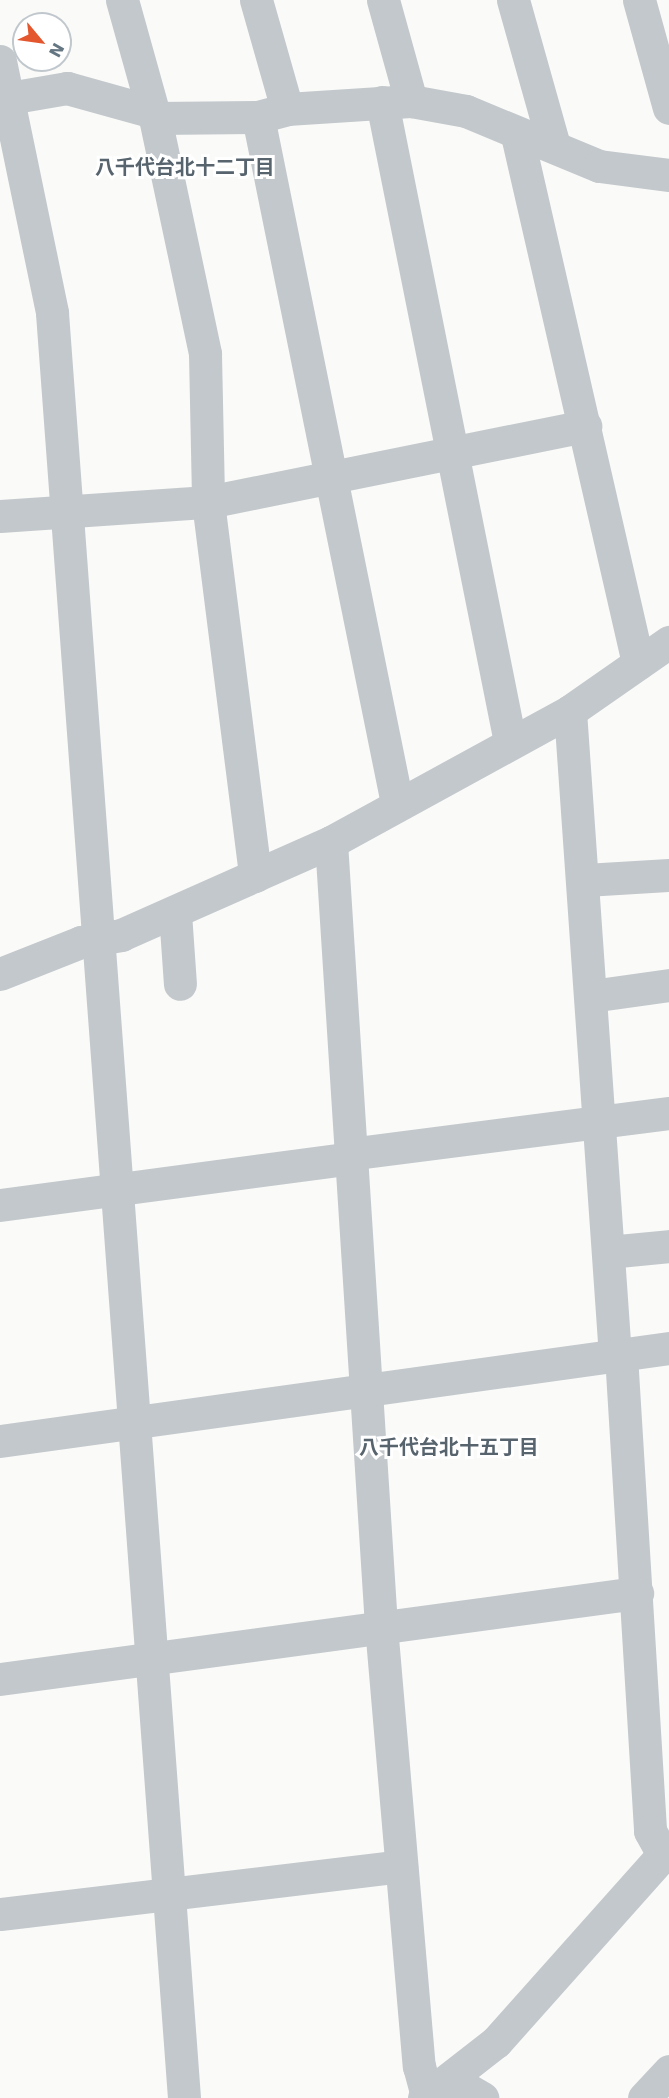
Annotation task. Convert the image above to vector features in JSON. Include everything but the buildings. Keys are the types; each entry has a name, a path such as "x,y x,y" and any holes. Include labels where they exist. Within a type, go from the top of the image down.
{"street":[{"path":"122,0 154,115 204,354 208,502 255,876"},
{"path":"256,0 329,479 397,803"},
{"path":"383,0 397,102 455,450 510,742"},
{"path":"513,0 554,146"},
{"path":"639,0 669,108"},
{"path":"0,61 4,102 52,313 184,2098"},
{"path":"4,102 67,88 154,115 273,113 397,102 466,111 517,135 554,146 599,166 669,175"},
{"path":"517,135 639,663"},
{"path":"0,516 208,502 329,479 455,450 585,426"},
{"path":"0,974 175,913 331,842 397,803 570,711 669,642"},
{"path":"435,2092 496,2042 666,1851 650,1831 637,1593 598,1122 585,880 570,711"},
{"path":"331,842 381,1626 419,2066 435,2092"},
{"path":"585,880 669,874"},
{"path":"175,913 180,984"},
{"path":"591,996 669,985"},
{"path":"0,1205 669,1113"},
{"path":"608,1252 669,1246"},
{"path":"0,1441 669,1348"},
{"path":"0,1679 637,1593"},
{"path":"0,1914 167,1890 401,1866"},
{"path":"644,2098 669,2071"},
{"path":"435,2092 482,2098"}],"district":[{"name":"八千代台北十二丁目","path":"185,167"},
{"name":"八千代台北十五丁目","path":"449,1447"}]}
